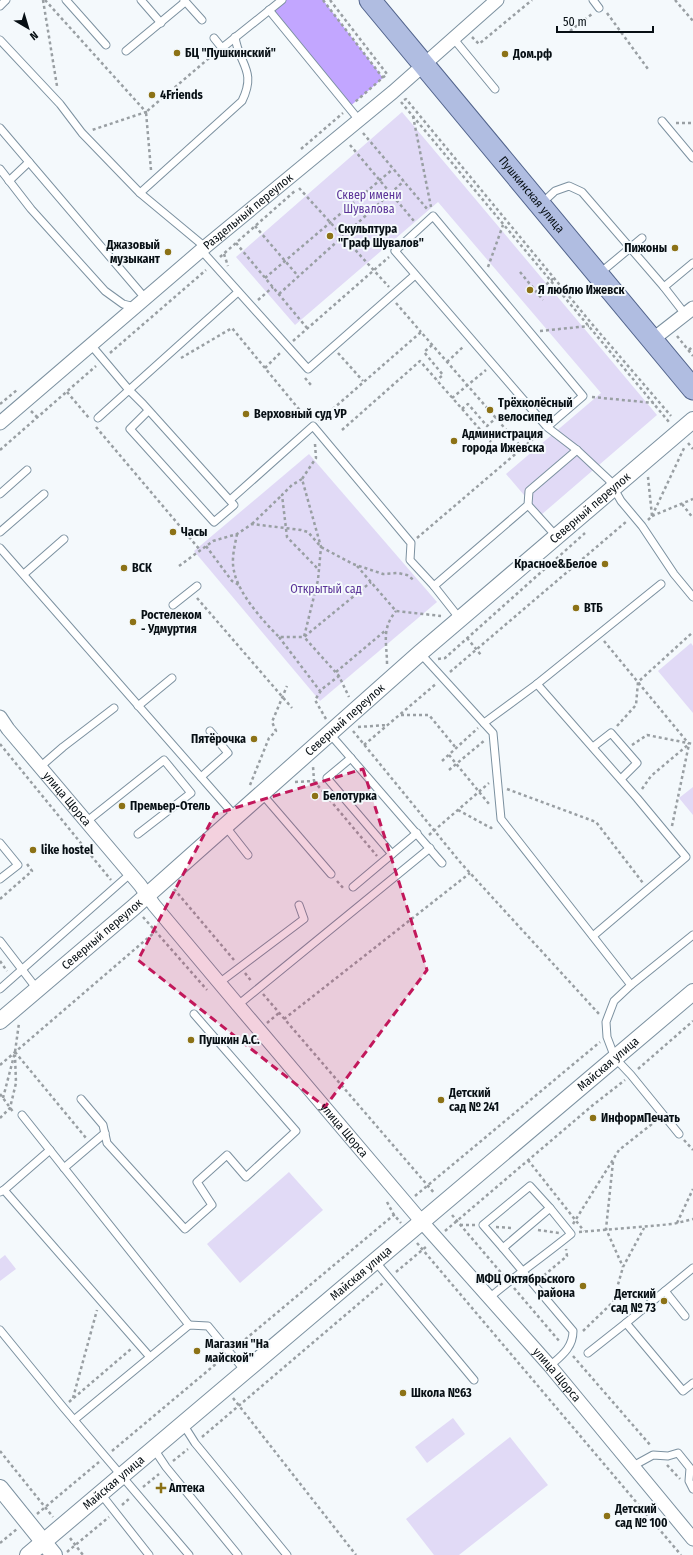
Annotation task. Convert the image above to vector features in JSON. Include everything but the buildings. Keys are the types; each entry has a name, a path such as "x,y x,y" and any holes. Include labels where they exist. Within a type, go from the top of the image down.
{"main road":[{"name":"Пушкинская улица","path":"370,0 693,389"}],"street":[{"name":"Раздельный переулок","path":"0,423 203,249 393,92 423,64 456,41 497,0"},
{"path":"652,340 689,311"},
{"name":"Северный переулок","path":"0,1021 147,896 231,822 256,790 328,726 420,653 453,617 556,536 693,420"},
{"name":"улица Щорса","path":"0,718 4,732 40,768 422,1222 550,1366 693,1538"},
{"name":"Майская улица","path":"28,1555 693,992"},
{"path":"0,1488 54,1555"}],"lane":[{"path":"0,6 6,0"},
{"path":"66,0 106,45"},
{"path":"141,0 161,23"},
{"path":"214,38 222,48 282,0"},
{"path":"593,0 599,8"},
{"path":"126,51 161,23 184,1 202,20"},
{"path":"268,10 359,120"},
{"path":"140,193 242,101 248,90 249,76 236,44 235,37"},
{"path":"0,40 60,104 82,133 140,193 203,249 213,264 251,307 284,349 308,369 415,276"},
{"path":"456,41 495,89"},
{"path":"663,122 693,158"},
{"path":"0,128 145,298"},
{"path":"9,181 29,162"},
{"path":"0,170 30,209 105,292 124,304 135,307"},
{"path":"540,205 555,191 568,186 582,192 664,287 689,311"},
{"path":"547,427 583,396 433,216 421,229 395,251 415,276 547,427 577,450 609,480 621,501 642,526 674,574 693,597"},
{"path":"598,275 642,238"},
{"path":"664,287 693,263"},
{"path":"98,418 238,292"},
{"path":"91,345 129,390 234,505 214,522 130,429 148,411"},
{"path":"230,500 313,426 411,543 410,560 434,586 453,617"},
{"path":"434,586 528,506 529,491 577,450"},
{"path":"0,494 28,470"},
{"path":"0,532 44,494"},
{"path":"528,506 556,536"},
{"path":"24,574 64,539"},
{"path":"0,548 201,777 231,822 248,855"},
{"path":"484,723 537,684 661,584"},
{"path":"173,605 197,586"},
{"path":"420,653 493,733 501,819 631,984"},
{"path":"138,706 172,678"},
{"path":"537,684 621,779 686,857 593,936"},
{"path":"40,768 63,747 114,708"},
{"path":"328,726 351,758 442,863"},
{"path":"201,777 228,753 210,731"},
{"path":"593,747 611,733 637,763 621,779"},
{"path":"351,758 327,778 392,854"},
{"path":"86,822 164,760 191,793 138,834"},
{"path":"256,790 331,874"},
{"path":"353,887 417,833"},
{"path":"0,843 18,865 0,879"},
{"path":"238,1005 430,848"},
{"path":"0,989 130,874"},
{"path":"220,983 304,919 299,906"},
{"path":"679,1134 631,1075 615,1058 607,1036 606,1022 614,1001 631,984 693,935"},
{"path":"0,941 37,989"},
{"path":"81,1099 103,1125 107,1142 185,1229 212,1205 197,1182 222,1159 227,1155 246,1177 296,1131 194,1014"},
{"path":"19,1116 50,1150 189,1325"},
{"path":"64,1168 105,1132"},
{"path":"50,1150 2,1191 150,1357"},
{"path":"489,1298 508,1282 523,1272 571,1234 530,1186 483,1226 503,1248 523,1272 573,1331 573,1337 569,1347 550,1366"},
{"path":"503,1248 550,1208"},
{"path":"375,1261 474,1380"},
{"path":"588,1353 693,1268"},
{"path":"665,1291 684,1316"},
{"path":"626,1323 683,1391 693,1383"},
{"path":"74,1420 189,1325 208,1326 246,1371"},
{"path":"0,1330 121,1477 189,1555"},
{"path":"183,1424 195,1442 287,1555"},
{"path":"154,1449 166,1467 238,1555"},
{"path":"633,1466 653,1455 668,1456 678,1453 690,1468 689,1481 693,1489"},
{"path":"100,1494 149,1555"}],"path":[{"path":"44,0 60,104"},
{"path":"44,0 146,112 152,181"},
{"path":"323,0 382,78 386,74 330,0"},
{"path":"456,41 471,35 479,44 532,0"},
{"path":"675,0 693,21"},
{"path":"570,31 602,6 648,69"},
{"path":"82,133 146,112 222,48"},
{"path":"406,99 554,278 671,416"},
{"path":"401,102 672,425"},
{"path":"412,115 433,216"},
{"path":"663,122 693,123"},
{"path":"363,133 433,216"},
{"path":"350,145 421,229"},
{"path":"265,278 393,169"},
{"path":"279,294 404,181"},
{"path":"0,450 299,188 374,271 421,332 522,448"},
{"path":"484,278 504,224"},
{"path":"255,226 298,276"},
{"path":"236,243 307,328"},
{"path":"265,368 307,328 374,271 395,251"},
{"path":"520,272 543,300"},
{"path":"537,292 554,278"},
{"path":"251,307 273,287"},
{"path":"530,332 589,326"},
{"path":"669,326 693,356"},
{"path":"178,355 180,358 232,328 313,426 316,458 302,479 292,485 252,524 237,534 213,541 179,566"},
{"path":"313,426 421,332"},
{"path":"447,362 471,340"},
{"path":"432,345 424,352 443,375 437,380"},
{"path":"277,346 284,349 287,357"},
{"path":"689,350 693,346"},
{"path":"334,347 363,381"},
{"path":"342,430 420,361 491,442"},
{"path":"452,398 468,386 492,364"},
{"path":"302,374 311,386"},
{"path":"67,392 200,550"},
{"path":"583,396 654,403"},
{"path":"462,409 468,404 487,426 496,418"},
{"path":"411,543 547,427"},
{"path":"642,526 652,516 687,442 693,449"},
{"path":"648,476 652,516"},
{"path":"302,479 321,547 318,580 304,637"},
{"path":"282,495 288,537 319,569"},
{"path":"652,516 693,500"},
{"path":"682,504 693,518"},
{"path":"364,745 628,520"},
{"path":"252,524 308,532 321,547 356,565 383,574 398,573 407,575 425,590 434,586"},
{"path":"237,534 233,557 234,571 240,586 256,612 279,637 320,691"},
{"path":"206,546 232,581 240,586"},
{"path":"356,565 396,611 453,617"},
{"path":"279,637 304,637 371,582"},
{"path":"192,603 197,598 292,708"},
{"path":"387,665 386,630 388,620 396,611"},
{"path":"336,672 386,630"},
{"path":"611,733 636,705 638,682 693,632"},
{"path":"598,635 689,744"},
{"path":"304,637 336,672 349,697"},
{"path":"467,638 482,655"},
{"path":"328,726 315,700 320,691 339,676"},
{"path":"256,790 269,738 276,731 272,722 286,686"},
{"path":"400,715 429,715 456,748"},
{"path":"442,761 484,723"},
{"path":"388,725 350,728 433,831 606,1022"},
{"path":"449,770 493,733"},
{"path":"625,750 646,735 693,744"},
{"path":"637,798 651,776 689,744"},
{"path":"670,837 689,744"},
{"path":"0,745 116,886"},
{"path":"449,755 480,791"},
{"path":"312,763 314,781 383,862"},
{"path":"490,783 496,766"},
{"path":"423,840 497,776"},
{"path":"290,783 314,781"},
{"path":"490,783 596,822 648,889"},
{"path":"458,810 491,828"},
{"path":"284,1019 470,873"},
{"path":"331,874 346,892 353,887"},
{"path":"173,888 428,1186 508,1282 569,1347 683,1483"},
{"path":"0,1065 156,931"},
{"path":"0,1118 10,1108 16,1083 15,1052 19,1016"},
{"path":"63,1555 693,1021"},
{"path":"0,1451 45,1506 607,1036"},
{"path":"3,1098 15,1052"},
{"path":"15,1052 91,1144"},
{"path":"0,1094 10,1108 19,1116"},
{"path":"568,1231 618,1150 663,1115"},
{"path":"613,1159 606,1229 623,1267"},
{"path":"676,1224 693,1189"},
{"path":"569,1347 613,1302 623,1267 644,1227"},
{"path":"547,1283 542,1277 567,1256"},
{"path":"74,1398 100,1300"},
{"path":"580,1324 585,1330"},
{"path":"63,1407 138,1343"},
{"path":"226,1388 238,1406 356,1555"},
{"path":"0,1542 28,1521"}],"highlighted area":[{"path":"363,769 427,970 325,1107 138,960 215,814"}],"green space":[{"name":"Сквер имени Шувалова","path":"402,112 657,415 541,515 506,474 601,393 438,202 295,325 236,257"},
{"name":"Открытый сад","path":"309,454 437,602 320,701 194,551"},
{"path":"691,643 693,646 693,713 658,671"},
{"path":"693,787 693,815 679,798"},
{"path":"289,1172 323,1210 240,1283 207,1244"},
{"path":"5,1255 16,1269 0,1281 0,1259"},
{"path":"453,1418 465,1434 427,1463 415,1447"},
{"path":"510,1437 548,1485 459,1555 434,1555 406,1519"}],"shaded area":[{"path":"282,0 323,0 383,78 348,108 269,10"}],"place":[{"name":"БЦ \"Пушкинский\"","path":"177,53"},
{"name":"Дом.рф","path":"505,54"},
{"name":"4Friends","path":"152,95"},
{"name":"Скульптура \"Граф Шувалов\"","path":"330,236"},
{"name":"Пижоны","path":"675,248"},
{"name":"Джазовый музыкант","path":"168,252"},
{"name":"Я люблю Ижевск","path":"530,290"},
{"name":"Трёхколёсный велосипед","path":"490,410"},
{"name":"Верховный суд УР","path":"246,414"},
{"name":"Администрация города Ижевска","path":"454,441"},
{"name":"Часы","path":"173,532"},
{"name":"Красное&Белое","path":"605,564"},
{"name":"ВСК","path":"124,568"},
{"name":"ВТБ","path":"576,608"},
{"name":"Ростелеком - Удмуртия","path":"133,622"},
{"name":"Пятёрочка","path":"254,739"},
{"name":"Белотурка","path":"315,796"},
{"name":"Премьер-Отель","path":"122,806"},
{"name":"like hostel","path":"33,850"},
{"name":"Пушкин А.С.","path":"191,1040"},
{"name":"Детский сад № 241","path":"441,1100"},
{"name":"ИнформПечать","path":"593,1118"},
{"name":"МФЦ Октябрьского района","path":"583,1286"},
{"name":"Детский сад № 73","path":"664,1301"},
{"name":"Магазин \"На майской\"","path":"197,1351"},
{"name":"Школа №63","path":"403,1393"},
{"name":"Аптека","path":"161,1488"},
{"name":"Детский сад № 100","path":"607,1516"}]}
